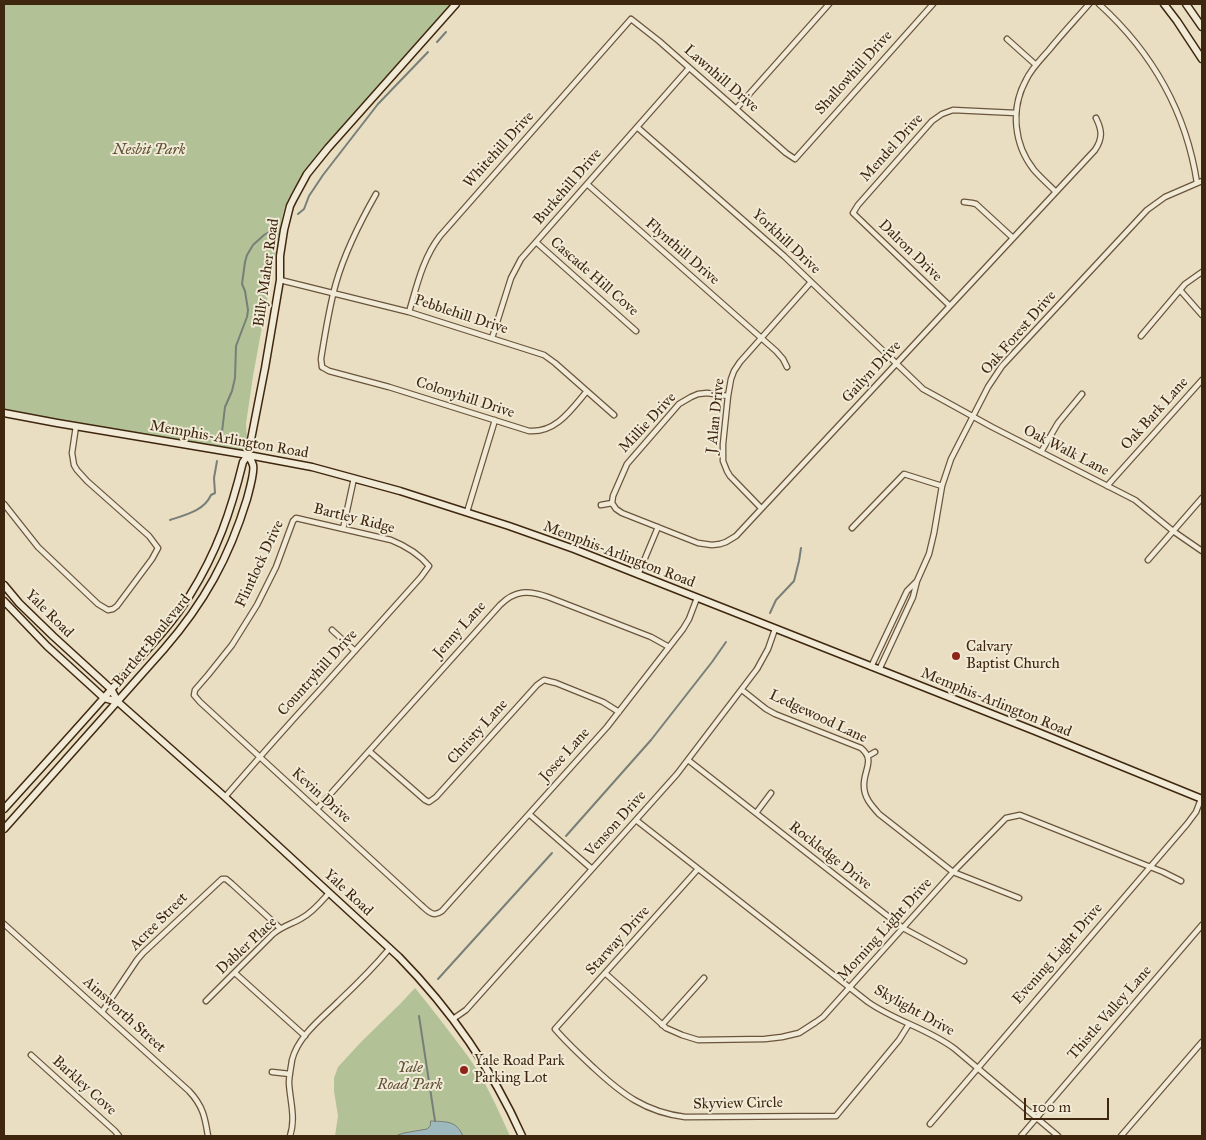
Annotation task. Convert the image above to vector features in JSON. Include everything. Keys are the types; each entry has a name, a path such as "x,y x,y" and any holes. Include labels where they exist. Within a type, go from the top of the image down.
{"main road":[{"name":"Billy Maher Road","path":"248,455 280,280 282,241 294,198 307,174 338,136 456,4"},
{"path":"1164,4 1178,21 1202,59"},
{"path":"1186,4 1202,27"},
{"name":"Memphis-Arlington Road","path":"4,413 312,467 466,512 535,535 697,598 1028,728 1202,799"},
{"name":"Bartlett Boulevard","path":"4,809 152,645 190,595 220,538 231,508 243,462 248,455 254,465 250,488 234,538 210,588 182,629 4,828"},
{"path":"198,581 210,588"},
{"name":"Yale Road","path":"4,586 53,636 111,690 118,702 225,796 413,971 437,998 472,1045 491,1076 522,1136"},
{"name":"Yale Road","path":"4,601 47,646 104,698 118,702"},
{"path":"32,777 42,786"}],"street":[{"path":"736,109 830,4"},
{"name":"Shallowhill Drive","path":"795,159 933,4"},
{"path":"1056,192 1034,170 1026,157 1017,133 1016,113 1022,87 1027,78 1036,65 1090,4"},
{"path":"1099,4 1123,27 1141,49 1168,91 1189,142 1200,182"},
{"name":"Lawnhill Drive","path":"631,19 795,159"},
{"name":"Whitehill Drive","path":"409,312 424,265 440,236 631,19"},
{"path":"1007,39 1036,65"},
{"name":"Burkehill Drive","path":"492,338 514,271 521,259 689,68"},
{"name":"Mendel Drive","path":"853,213 932,121 942,114 957,109 1016,113"},
{"name":"Gailyn Drive","path":"612,503 622,513 698,543 720,544 736,536 1098,145 1102,134 1096,118"},
{"name":"Yorkhill Drive","path":"636,127 784,256 914,380"},
{"name":"Oak Forest Drive","path":"879,670 913,597 928,554 934,533 942,486 951,459 988,387 999,370 1147,210 1165,197 1200,182"},
{"name":"Flynthill Drive","path":"587,184 780,355 788,367"},
{"path":"334,294 336,282 353,238 376,194"},
{"path":"964,202 976,204 1013,238"},
{"name":"Dalron Drive","path":"853,213 950,306"},
{"name":"Cascade Hill Cove","path":"536,242 636,330"},
{"path":"1141,336 1185,284 1202,272"},
{"name":"Pebblehill Drive","path":"280,280 409,312 544,355 614,415"},
{"name":"J Alan Drive","path":"761,508 730,476 723,460 728,396 734,371 740,362 811,282"},
{"path":"1180,290 1202,315"},
{"name":"Colonyhill Drive","path":"334,294 320,369 392,388 529,430 545,430 555,425 563,419 587,391"},
{"name":"Oak Walk Lane","path":"914,380 923,389 973,417 1134,500 1173,532 1202,551"},
{"name":"Oak Bark Lane","path":"1107,486 1202,380"},
{"name":"Millie Drive","path":"612,503 626,464 679,404 698,394 708,393 728,396"},
{"path":"1042,452 1058,423 1082,394"},
{"path":"466,512 495,420"},
{"path":"4,504 38,547 98,604 108,610 113,610 117,606 158,548 149,536 77,470 72,453 76,426"},
{"path":"852,528 904,474 942,486"},
{"path":"343,528 354,478"},
{"path":"1148,560 1202,498"},
{"path":"601,506 612,503"},
{"name":"Bartley Ridge","path":"296,518 396,542 415,553 429,566"},
{"name":"Flintlock Drive","path":"194,694 196,688 232,645 257,604 276,567 293,521 296,518"},
{"path":"638,575 658,527"},
{"name":"Countryhill Drive","path":"225,796 429,566"},
{"name":"Oak Forest Drive","path":"871,667 907,591 917,581"},
{"name":"Jenny Lane","path":"317,809 500,605 516,594 527,592 548,596 651,637 669,647"},
{"name":"Josee Lane","path":"435,914 442,911 607,727 686,624 697,598"},
{"name":"Venson Drive","path":"453,1019 466,1010 665,788 757,669 766,654 775,629"},
{"path":"332,630 355,651"},
{"name":"Christy Lane","path":"369,751 429,802 436,797 537,685 542,682 548,680 603,702 619,712"},
{"name":"Ledgewood Lane","path":"742,690 775,714 861,748 869,760 864,785 866,797 879,814 953,872 1019,898"},
{"name":"Kevin Drive","path":"194,694 196,698 422,905 435,914"},
{"path":"868,756 875,752"},
{"name":"Rockledge Drive","path":"688,760 903,928 964,961"},
{"path":"756,813 771,793"},
{"name":"Evening Light Drive","path":"930,1124 1194,814 1202,799"},
{"path":"530,814 592,869"},
{"name":"Morning Light Drive","path":"605,973 662,1025 677,1034 698,1040 782,1037 799,1033 816,1022 850,988 953,872 1006,818 1020,815 1150,866 1181,881"},
{"name":"Skylight Drive","path":"636,820 874,1006 947,1043 1058,1136"},
{"name":"Starway Drive","path":"555,1029 698,869"},
{"name":"Acree Street","path":"102,1012 141,956 222,878 232,884 280,928"},
{"name":"Dabler Place","path":"206,1001 280,928 306,916 329,893"},
{"name":"Ainsworth Street","path":"4,924 192,1094 204,1114 208,1136"},
{"name":"Thistle Valley Lane","path":"1021,1136 1202,925"},
{"path":"290,1136 293,1118 289,1083 295,1051 305,1036 390,948"},
{"path":"235,973 305,1036"},
{"path":"662,1025 704,978"},
{"name":"Skyview Circle","path":"555,1029 568,1044 616,1088 635,1101 655,1110 678,1116 729,1118 836,1116 899,1040 909,1024"},
{"path":"1121,1136 1202,1042"},
{"name":"Barkley Cove","path":"31,1055 119,1136"},
{"path":"272,1072 290,1074"}],"green space":[{"name":"Nesbit Park","path":"4,4 460,4 301,178 289,197 282,218 253,376 246,424 248,455 4,412"},
{"name":"Yale Road Park","path":"415,988 473,1064 510,1136 335,1136 338,1116 334,1078 338,1067"}],"water":[{"path":"431,1121 454,1124 463,1136 395,1136 427,1129"}],"waterway":[{"path":"437,42 446,32"},
{"path":"298,214 304,209 309,196 323,175 378,104 428,52"},
{"path":"221,440 225,407 235,378 236,346 248,310 242,284 245,262 253,245 271,231"},
{"path":"170,520 199,509 215,493 214,478 217,461"},
{"path":"770,613 776,600 794,581 801,548"},
{"path":"566,836 651,740 726,642"},
{"path":"438,979 552,853"},
{"path":"419,1016 435,1121"}],"place":[{"name":"Calvary Baptist Church","path":"956,656"},
{"name":"Yale Road Park Parking Lot","path":"464,1070"}]}
